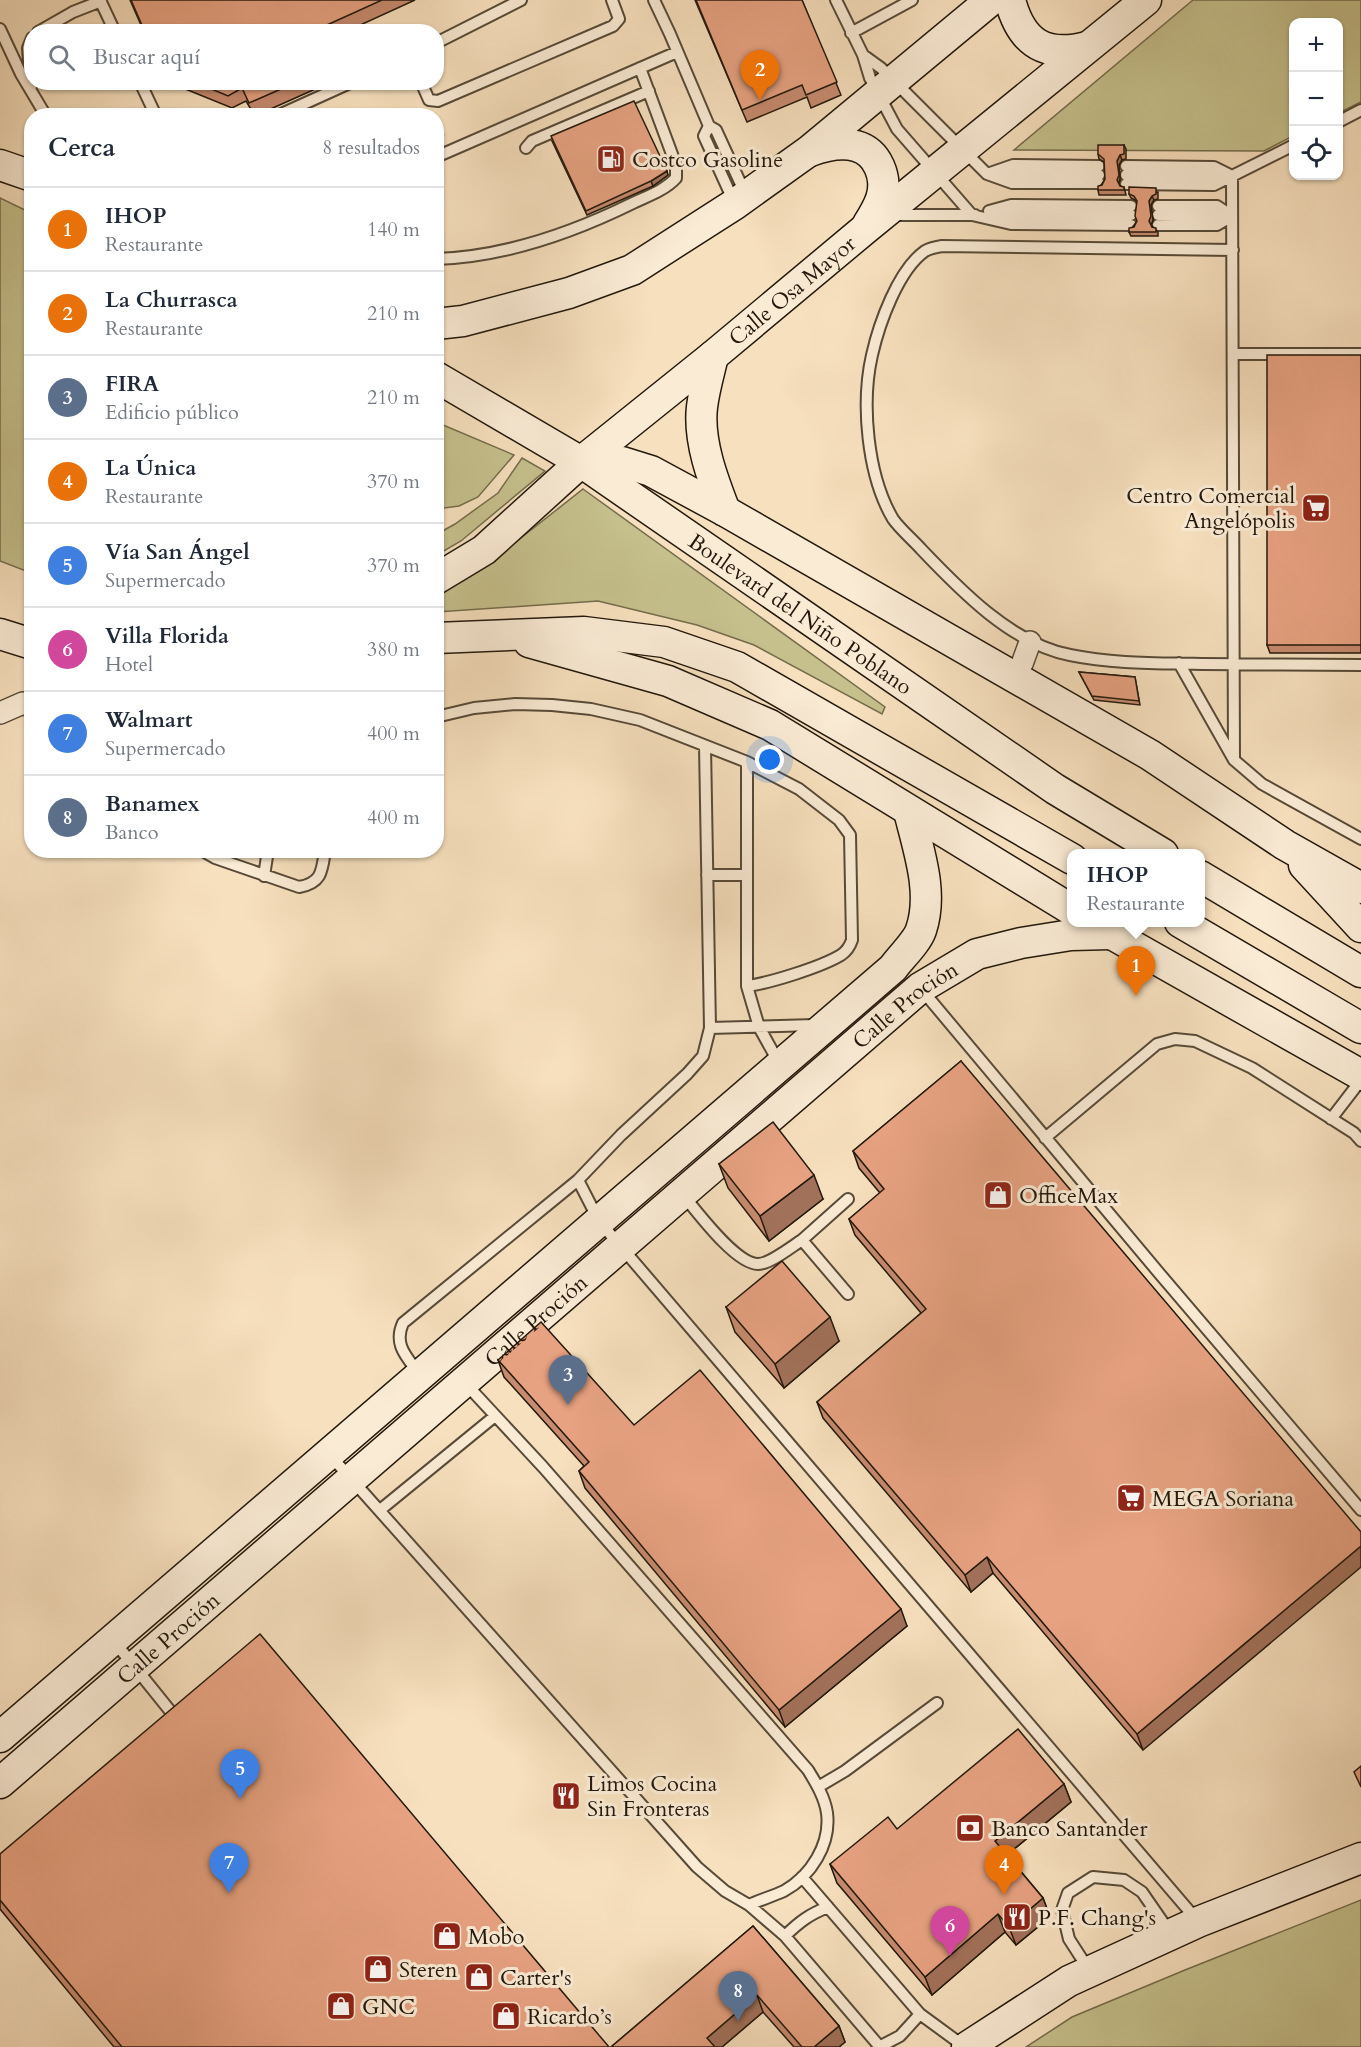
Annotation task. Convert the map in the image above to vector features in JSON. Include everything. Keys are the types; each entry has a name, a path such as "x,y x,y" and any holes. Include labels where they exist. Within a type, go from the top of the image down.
{"main road":[{"path":"444,323 463,321 569,293 632,270 741,200 809,151 991,0"},
{"path":"1010,0 1015,19 1023,32 1041,46 1067,52 1087,47"},
{"name":"Calle Osa Mayor","path":"444,574 484,550 581,462 1146,0"},
{"path":"809,151 831,146 856,146 869,152 876,159 883,177 883,188 874,222"},
{"path":"0,165 24,173"},
{"path":"713,356 702,408 704,443 709,469 725,511"},
{"name":"Boulevard del Niño Poblano","path":"444,382 581,462 1055,789 1155,849"},
{"path":"581,462 622,462 651,471 725,511 1150,755 1285,845 1361,888"},
{"path":"444,638 584,632 664,642 737,667 1067,857"},
{"path":"0,633 24,641"},
{"path":"500,634 668,681 770,725 1067,908"},
{"name":"Calle Proción","path":"0,1737 893,968 920,932 926,904 925,880 909,811"},
{"path":"1285,845 1361,927"},
{"path":"1205,879 1361,972"},
{"path":"1189,927 1361,1028"},
{"path":"1101,928 1361,1075"},
{"name":"Calle Proción","path":"0,1784 920,988 977,954 1101,928"},
{"path":"368,1420 391,1445"},
{"path":"966,2047 1069,1981 1198,1922 1361,1858"}],"street":[{"path":"1022,664 1030,642"},
{"path":"0,713 24,703"}],"lane":[{"path":"444,39 521,0"},
{"path":"425,90 429,100 438,101 613,26 619,19 612,0"},
{"path":"654,0 709,126 716,130 741,200"},
{"path":"837,0 863,55 870,78 963,149 987,174 1012,183 1099,175 1013,165 987,174"},
{"path":"851,33 912,0"},
{"path":"52,24 73,12 101,1 111,24"},
{"path":"0,28 24,79"},
{"path":"444,154 677,52"},
{"path":"863,55 881,68 897,129 972,215"},
{"path":"444,258 472,256 554,237 668,186 676,178 676,165 640,68"},
{"path":"31,90 41,108"},
{"path":"144,90 152,108"},
{"path":"295,108 334,90"},
{"path":"526,148 532,141 574,126 649,91"},
{"path":"1343,119 1361,110"},
{"path":"1232,176 1214,167 1126,175 1214,185 1232,176 1289,147"},
{"path":"1232,176 1234,760"},
{"path":"1217,206 1232,216 1217,225 1158,216 1217,206"},
{"path":"874,222 972,215 1131,215"},
{"path":"1233,250 942,246 927,250 915,259 894,292 877,336 869,367 866,406 869,445 878,483 894,519 926,554 980,606 1030,642 1069,655 1123,662 1361,665"},
{"path":"1233,354 1361,354"},
{"path":"1179,663 1234,760 1262,784 1361,839"},
{"path":"444,715 474,708 515,704 591,709 640,720 747,762 799,789 845,825 850,835 852,940 849,948 841,955 800,972 747,986"},
{"path":"420,1375 404,1353 399,1341 398,1333 404,1323 578,1180 703,1056 710,1028 705,746"},
{"path":"747,762 747,986 759,1027 780,1065"},
{"path":"215,858 299,887 309,885 318,879 324,858"},
{"path":"264,876 267,858"},
{"path":"707,875 747,875"},
{"path":"920,988 1361,1510"},
{"path":"710,1028 826,1025"},
{"path":"1045,1138 1157,1044 1175,1039 1195,1041 1252,1068 1354,1133 1361,1141"},
{"path":"1331,1119 1361,1080"},
{"path":"578,1180 599,1221 1198,1922"},
{"path":"682,1193 708,1226 742,1259 757,1264 769,1261 802,1240 848,1199"},
{"path":"802,1240 848,1294"},
{"path":"464,1383 543,1467 808,1770 818,1787 827,1814 825,1837 816,1861 802,1877 785,1890 749,1905"},
{"path":"380,1510 495,1416"},
{"path":"329,1454 697,1867 725,1891 749,1905 785,1936 880,2047 900,2036 920,2014"},
{"path":"113,1640 171,1712"},
{"path":"818,1787 845,1772 937,1703"},
{"path":"802,1877 920,2014 966,2047"},
{"path":"1091,1972 1069,1939 1062,1910 1068,1893 1093,1877 1124,1880 1142,1892 1171,1934"},
{"path":"785,1936 801,1920 828,1907"}],"shaded area":[{"path":"1193,0 1361,0 1361,102 1343,111 1343,18 1289,18 1289,138 1264,151 1014,150"},
{"path":"0,198 24,210 24,570 0,561"},
{"path":"444,425 514,455 478,497 459,506 444,508"},
{"path":"522,458 545,471 461,541 444,551 444,530 498,493"},
{"path":"583,489 885,707 882,714 754,645 697,625 598,601 444,612 444,589 512,545"},
{"path":"1361,1900 1361,2047 1026,2047 1072,2017"}],"building":[{"path":"131,0 382,0 329,24 142,24"},
{"path":"696,0 802,0 837,82 806,95 802,85 742,110"},
{"path":"214,90 238,90 228,96"},
{"path":"243,90 279,90 249,103"},
{"name":"Costco Gasoline","path":"634,101 667,171 651,181 586,211 551,136"},
{"path":"1098,145 1124,145 1124,154 1120,155 1117,161 1119,175 1117,180 1124,190 1098,190 1098,186 1102,185 1105,179 1104,159 1098,154"},
{"path":"1129,187 1156,188 1156,194 1149,201 1151,216 1149,221 1152,227 1156,228 1156,232 1129,232 1129,228 1134,227 1137,221 1135,216 1137,201 1129,194"},
{"name":"Centro Comercial Angelópolis","path":"1267,355 1361,355 1361,645 1267,645"},
{"path":"1079,672 1135,677 1139,701 1092,696"},
{"path":"961,1061 1361,1532 1361,1546 1137,1734 987,1557 965,1575 817,1402 926,1309 849,1219 884,1189 853,1151"},
{"path":"773,1122 814,1175 760,1216 719,1164"},
{"path":"782,1261 830,1317 775,1364 726,1307"},
{"path":"541,1322 634,1425 700,1370 901,1609 779,1710 579,1471 589,1462 498,1360"},
{"path":"260,1634 609,2047 122,2047 0,1900 0,1854"},
{"path":"1018,1729 1064,1784 995,1841 1043,1898 1009,1927 998,1914 925,1977 830,1864 888,1817 897,1829"},
{"path":"1361,1766 1361,1787 1354,1772"},
{"path":"753,1926 839,2026 814,2047 802,2047 757,1995 707,2038 715,2047 611,2047"}],"place":[{"name":"La Churrasca","path":"760,100"},
{"name":"Costco Gasoline","path":"611,159"},
{"name":"Centro Comercial Angelópolis","path":"1316,508"},
{"name":"IHOP","path":"1136,996"},
{"name":"OfficeMax","path":"998,1195"},
{"name":"FIRA","path":"568,1405"},
{"name":"MEGA Soriana","path":"1131,1498"},
{"name":"Limos Cocina Sin Fronteras","path":"566,1796"},
{"name":"Vía San Ángel","path":"240,1799"},
{"name":"Banco Santander","path":"970,1828"},
{"name":"Walmart","path":"229,1893"},
{"name":"La Única","path":"1004,1895"},
{"name":"P.F. Chang's","path":"1017,1917"},
{"name":"Mobo","path":"447,1936"},
{"name":"Villa Florida","path":"950,1956"},
{"name":"Steren","path":"378,1969"},
{"name":"Carter's","path":"479,1977"},
{"name":"GNC","path":"341,2006"},
{"name":"Ricardo’s","path":"506,2016"},
{"name":"Banamex","path":"738,2021"}]}
